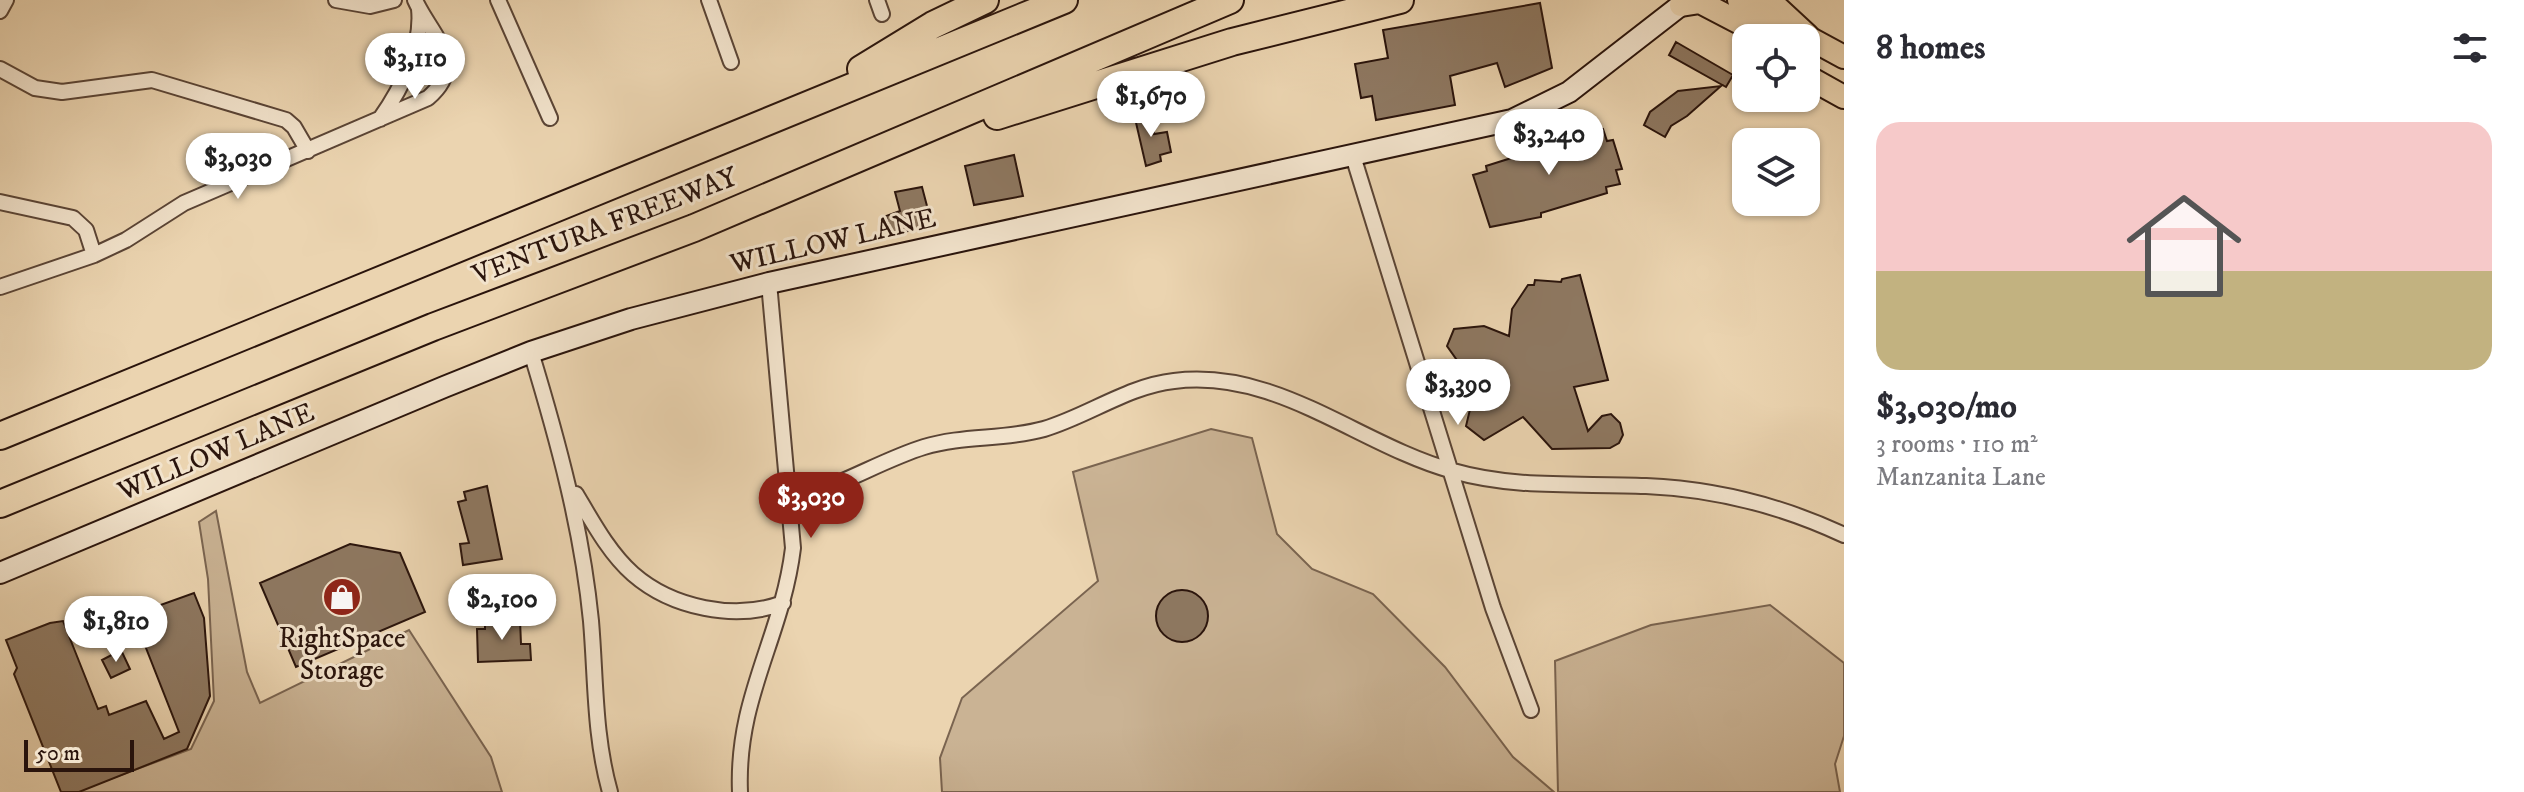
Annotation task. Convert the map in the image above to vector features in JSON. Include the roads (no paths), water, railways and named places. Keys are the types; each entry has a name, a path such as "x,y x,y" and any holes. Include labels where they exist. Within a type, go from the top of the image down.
{"highway":[{"path":"793,111 933,25 985,0"},
{"name":"VENTURA FREEWAY","path":"0,436 1064,0"},
{"name":"VENTURA FREEWAY","path":"0,504 433,327 694,228 1230,0"},
{"path":"694,228 745,217 1004,113 1232,42 1400,0"},
{"path":"1766,0 1787,24"}],"main road":[{"path":"1739,0 1775,24"},
{"path":"1676,3 1700,2 1742,24"},
{"path":"1676,3 1732,34"},
{"path":"1820,49 1841,56"},
{"path":"1820,84 1844,97"}],"street":[{"path":"0,11 6,0"},
{"path":"336,0 370,6 394,0"},
{"path":"498,0 550,118"},
{"path":"709,0 731,62"},
{"name":"WILLOW LANE","path":"0,573 531,352 631,319 769,283 1512,120 1569,92 1676,3"},
{"path":"380,119 397,95 417,38 417,4"},
{"path":"0,287 94,255 126,240 184,203 428,98 444,77 446,62 441,41 417,4"},
{"path":"409,62 444,77"},
{"path":"0,69 35,88 62,92 139,80 163,82 286,120 294,127 308,151"},
{"path":"1353,156 1493,608 1531,710"},
{"path":"0,202 73,218 86,230 94,255"},
{"path":"740,792 740,748 748,702 783,603 793,548 769,283"},
{"path":"531,352 571,487 591,622 595,722 610,792"},
{"path":"789,499 947,441 1046,429 1148,386 1194,379 1225,380 1264,390 1312,409 1417,460 1452,471 1521,483 1649,486 1730,495 1799,514 1844,535"},
{"path":"571,487 617,557 649,585 713,610 752,612 783,603"}],"place":[{"name":"RightSpace Storage","path":"342,597"}]}
